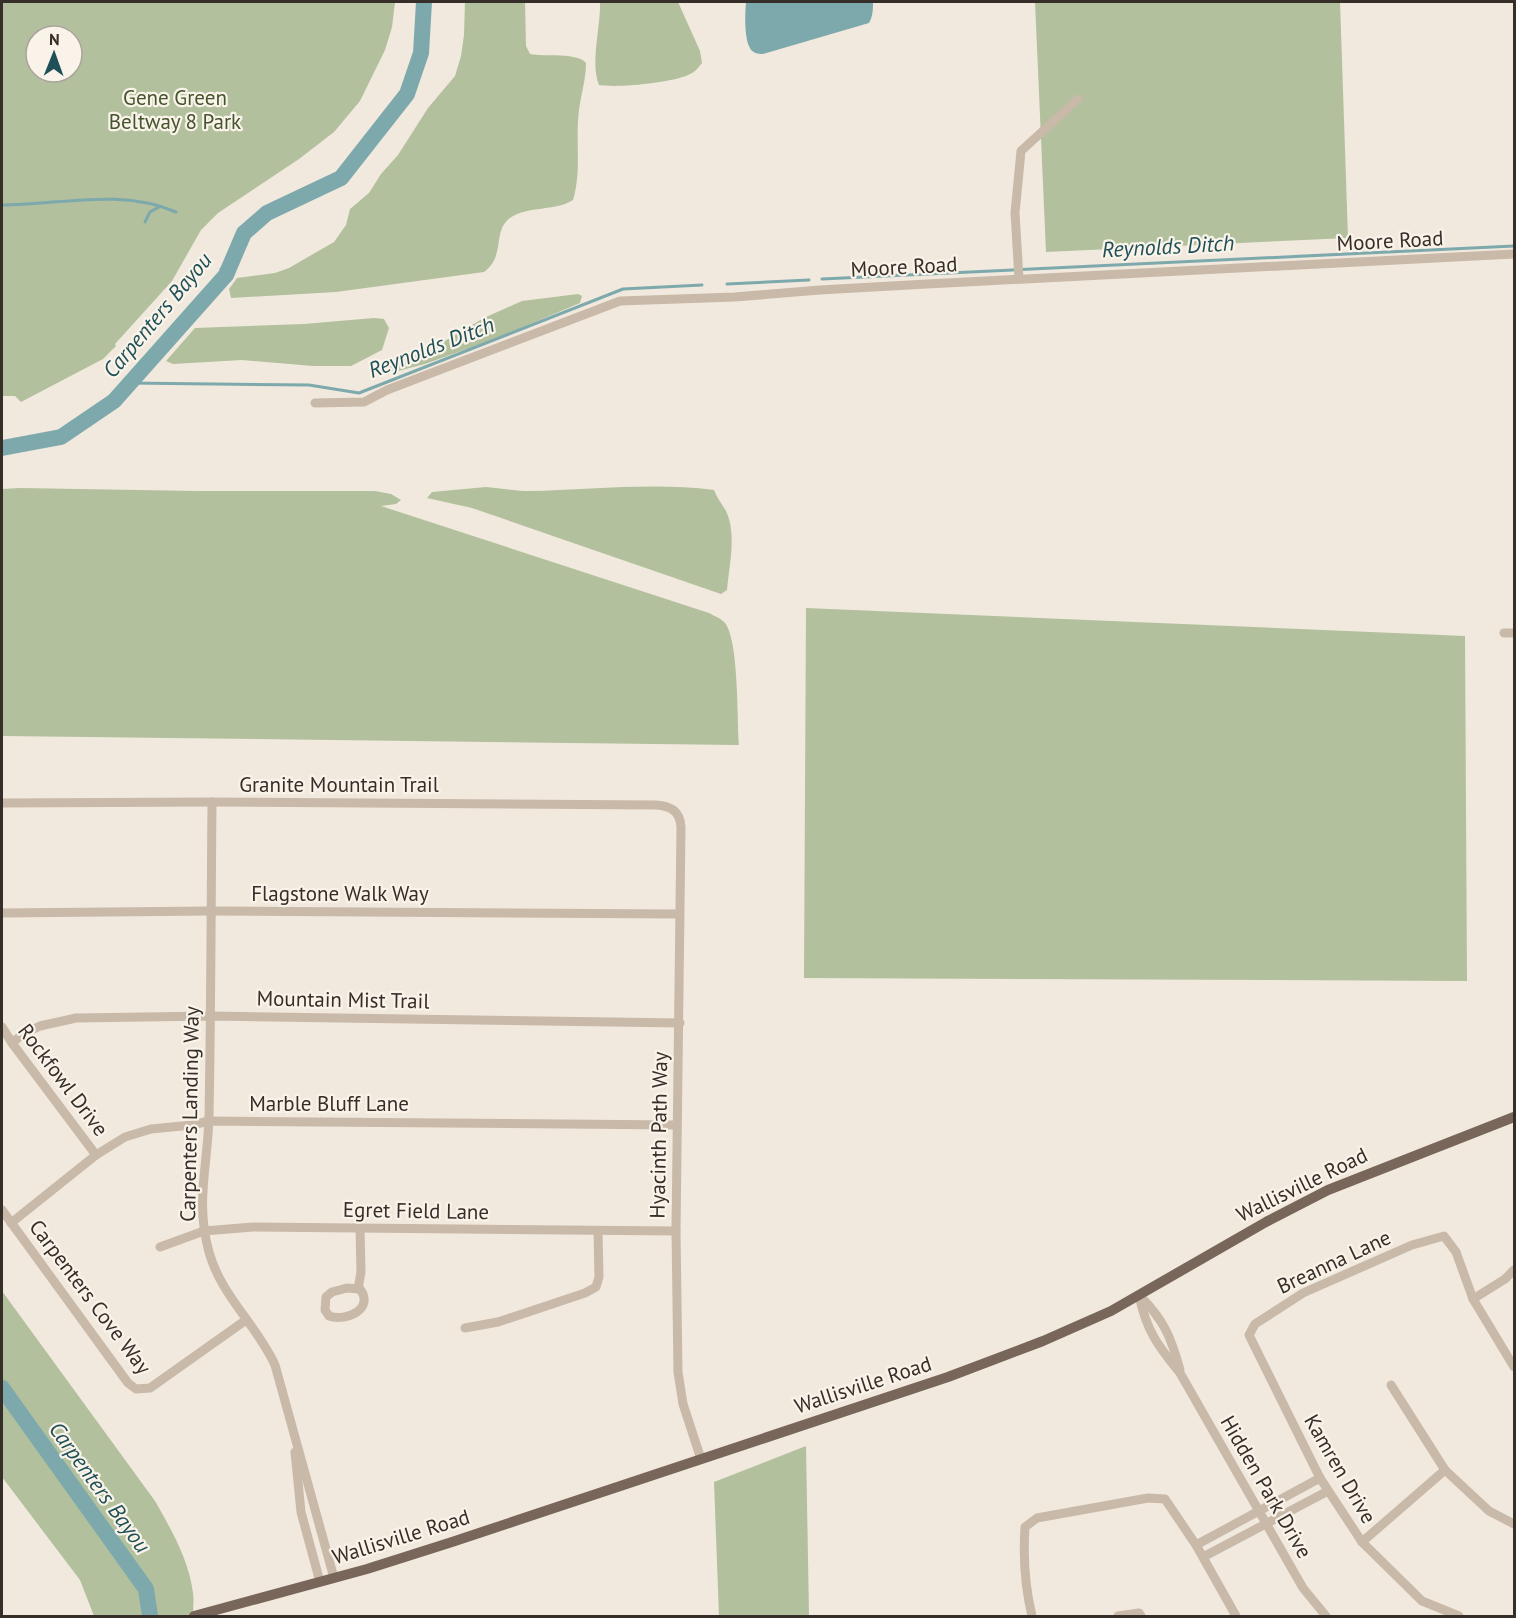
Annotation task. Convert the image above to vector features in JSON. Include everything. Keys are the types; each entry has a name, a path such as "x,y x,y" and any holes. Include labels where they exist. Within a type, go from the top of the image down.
{"main road":[{"name":"Wallisville Road","path":"194,1617 452,1542 948,1377 1043,1341 1111,1311 1266,1222 1328,1190 1515,1117"}],"street":[{"path":"1019,279 1015,213 1021,151 1078,99"},
{"name":"Moore Road","path":"315,404 364,402 387,390 620,301 735,297 1019,279 1515,254"},
{"path":"1504,633 1515,633"},
{"name":"Carpenters Landing Way","path":"212,802 209,1121 201,1194 204,1231 219,1278 275,1365 334,1578"},
{"name":"Granite Mountain Trail","path":"2,803 657,805 670,807 675,811"},
{"name":"Hyacinth Path Way","path":"675,811 679,816 681,827 676,1231 678,1372 683,1404 701,1459"},
{"name":"Flagstone Walk Way","path":"2,913 212,911 679,914"},
{"name":"Mountain Mist Trail","path":"12,1043 23,1034 40,1026 68,1019 211,1016 680,1023"},
{"name":"Rockfowl Drive","path":"2,1027 96,1155"},
{"name":"Marble Bluff Lane","path":"11,1223 96,1155 125,1137 152,1129 209,1121 677,1125"},
{"name":"Carpenters Cove Way","path":"2,1210 128,1383 136,1389 150,1388 246,1320"},
{"name":"Egret Field Lane","path":"160,1247 204,1231 253,1227 676,1231"},
{"path":"358,1289 361,1272 360,1228"},
{"path":"465,1328 498,1322 585,1293 596,1287 599,1277 598,1231"},
{"name":"Breanna Lane","path":"1249,1335 1255,1324 1303,1293 1412,1245 1444,1236 1456,1251 1473,1299"},
{"path":"1515,1270 1473,1299 1515,1367"},
{"path":"351,1287 358,1289 365,1300 361,1310 336,1318 327,1314 324,1306 328,1295 351,1287"},
{"name":"Hidden Park Drive","path":"1139,1295 1156,1312 1172,1341 1180,1373"},
{"name":"Hidden Park Drive","path":"1139,1295 1144,1318 1159,1348 1180,1373 1303,1588 1326,1617"},
{"name":"Kamren Drive","path":"1249,1335 1320,1478 1362,1542 1422,1601 1459,1617"},
{"path":"1391,1385 1445,1470 1489,1511 1515,1524"},
{"name":"Carpenters Landing Way","path":"295,1441 294,1464 301,1512 320,1582"},
{"path":"1362,1542 1445,1470"},
{"path":"1196,1545 1320,1478"},
{"path":"1203,1557 1328,1491"},
{"path":"1032,1617 1026,1594 1025,1527 1037,1518 1148,1498 1165,1499 1196,1545 1236,1617"},
{"path":"1118,1617 1140,1615"}],"green space":[{"name":"Gene Green Beltway 8 Park","path":"2,2 395,2 392,27 385,50 360,101 334,132 299,159 218,213 201,230 172,281 103,359 21,402 15,396 2,396"},
{"path":"465,2 525,2 526,46 530,54 576,57 586,63 579,110 578,166 573,200 558,206 525,211 510,218 501,230 495,259 484,272 336,292 231,298 229,289 237,278 275,273 289,268 334,242 346,225 350,209 369,193 381,174 398,155 428,108 455,76 464,35"},
{"path":"600,2 678,2 700,51 702,63 696,70 680,78 631,85 599,85 596,76 596,55"},
{"path":"1035,2 1340,2 1348,238 1046,252"},
{"path":"578,294 582,296 580,303 500,337 425,364 386,374 381,372 383,365 426,352 484,318 522,301"},
{"path":"384,319 389,328 382,350 351,366 313,366 242,360 173,364 166,361 195,328 304,324"},
{"path":"486,487 518,491 645,487 714,490 726,511 731,530 727,590 721,594 472,508 427,498 432,492"},
{"path":"2,489 375,491 391,494 401,500 396,504 381,506 709,613 722,620 730,632 733,646 739,745 2,736"},
{"path":"806,608 1465,636 1467,981 804,978"},
{"path":"2,1291 155,1501 188,1569 193,1593 193,1616 94,1616 80,1580 2,1477"},
{"path":"806,1446 809,1616 719,1616 714,1482"}],"water":[{"path":"746,2 873,2 873,7 869,23 761,54 752,51 748,44 745,25"}],"waterway":[{"name":"Carpenters Bayou","path":"2,448 61,437 114,401 226,275 244,233 267,213 341,178 407,94 421,53 424,2"},
{"path":"2,205 111,199 155,205 176,212"},
{"path":"145,222 150,212 159,207"},
{"name":"Reynolds Ditch","path":"822,279 1514,246"},
{"name":"Carpenters Bayou","path":"221,269 226,275"},
{"name":"Reynolds Ditch","path":"727,284 809,280"},
{"name":"Reynolds Ditch","path":"128,383 309,385 359,393 623,289 702,285"},
{"name":"Carpenters Bayou","path":"2,1388 146,1589 150,1616"}]}
